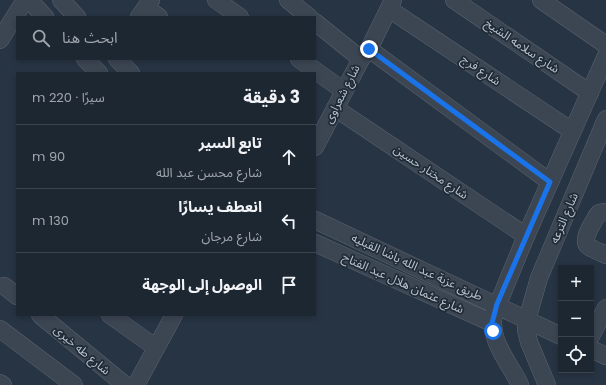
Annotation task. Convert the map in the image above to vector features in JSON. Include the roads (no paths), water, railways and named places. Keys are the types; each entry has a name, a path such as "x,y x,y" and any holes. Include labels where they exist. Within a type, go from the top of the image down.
{"street":[{"path":"0,40 25,0"},
{"path":"29,0 44,16"},
{"path":"61,0 76,16"},
{"path":"216,0 239,16"},
{"path":"288,0 308,16"},
{"name":"شارع سلامه الشيخ","path":"454,0 590,93"},
{"path":"541,0 606,45"},
{"name":"شارع شعراوى","path":"316,145 391,4"},
{"name":"شارع فرج","path":"391,4 572,131"},
{"path":"316,23 365,54 550,182"},
{"path":"520,385 503,356 496,339 492,323 497,304 526,236 606,56"},
{"path":"86,60 98,72"},
{"path":"118,60 130,72"},
{"path":"300,60 344,91"},
{"name":"شارع مختار حسين","path":"335,108 526,236"},
{"name":"شارع الترعه","path":"527,320 539,278 606,119"},
{"path":"606,212 599,214 596,217 586,238 586,242 587,246 606,255"},
{"name":"طريق عزبة عبد الله باشا القبليه","path":"316,220 497,304 558,335"},
{"name":"شارع عثمان هلال عبد الفتاح","path":"316,243 492,323"},
{"path":"594,330 606,308"},
{"name":"شارع طه خيرى","path":"41,316 125,385"},
{"path":"111,316 156,347"},
{"path":"136,385 173,316"},
{"path":"527,320 526,330 529,342 547,385"},
{"path":"0,329 74,385"},
{"path":"594,350 606,356"}]}
